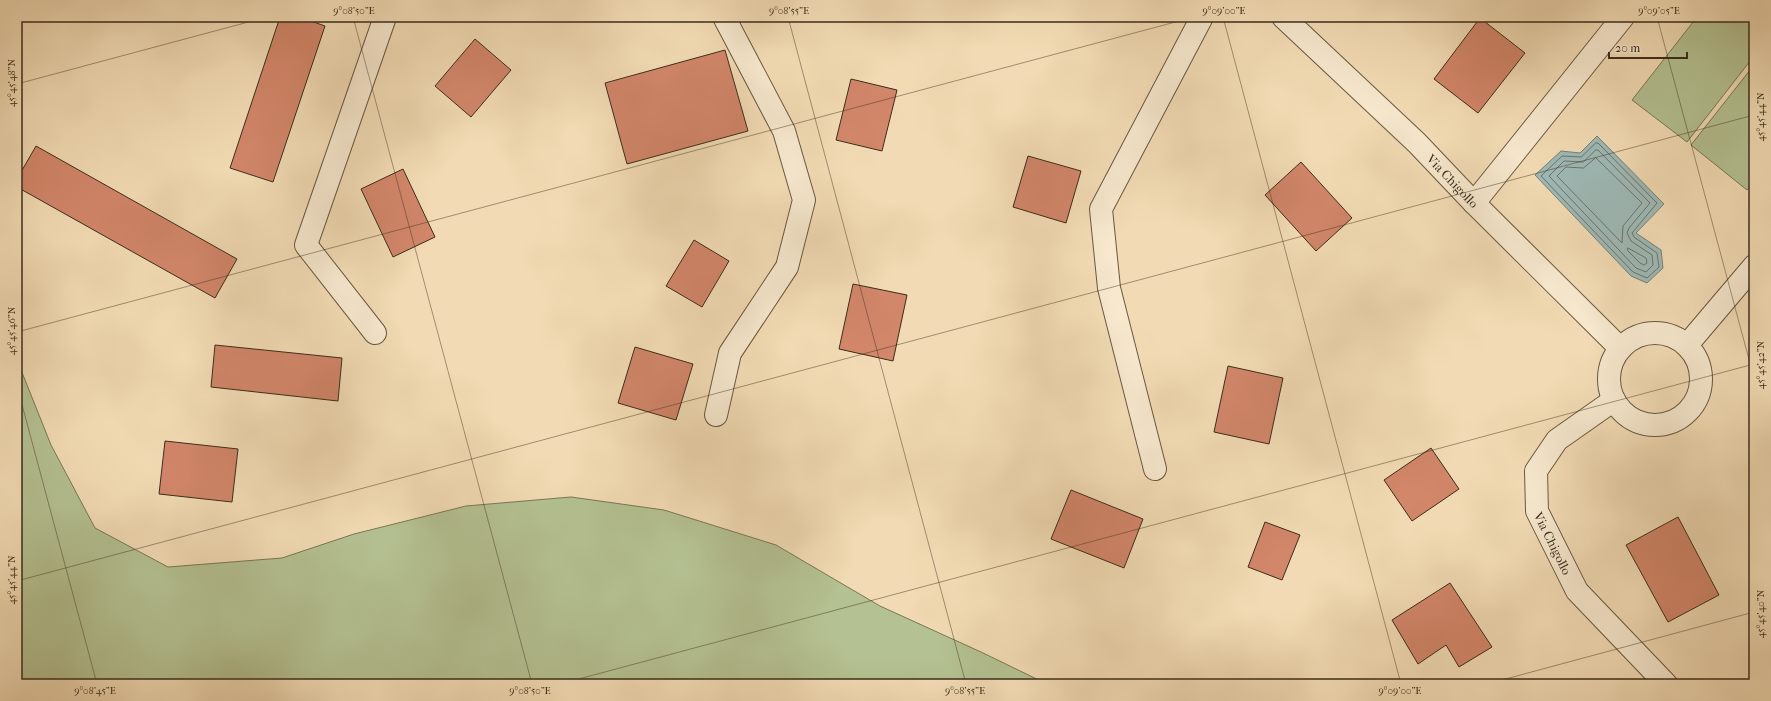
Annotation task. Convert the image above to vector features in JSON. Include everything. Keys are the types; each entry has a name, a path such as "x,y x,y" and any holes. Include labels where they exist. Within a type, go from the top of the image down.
{"street":[{"path":"375,333 306,244 386,17"},
{"path":"716,415 730,353 787,267 804,200 784,131 724,17"},
{"path":"1154,469 1109,288 1101,209 1202,17"},
{"name":"Via Chigollo","path":"1283,17 1417,143 1474,203 1620,348"},
{"path":"1474,203 1624,17"},
{"path":"1687,346 1754,266"},
{"path":"1646,333 1661,333 1675,337 1687,346 1696,358 1701,374 1700,390 1694,405 1683,416 1668,423 1652,425 1636,422 1623,413 1614,400 1609,387 1609,373 1613,359 1620,348 1632,338 1646,333"},
{"name":"Via Chigollo","path":"1614,400 1557,440 1544,458 1536,470 1537,510 1577,591 1666,684"}],"green space":[{"path":"1697,17 1754,17 1754,56 1687,142 1632,100"},
{"path":"1754,65 1754,182 1747,190 1691,145"},
{"path":"17,360 51,445 95,528 168,567 282,558 354,534 466,506 571,497 664,510 776,545 880,606 1047,684 17,684"}],"water":[{"path":"1597,136 1664,204 1636,233 1661,250 1663,268 1647,283 1631,276 1535,175 1561,151 1580,153"}],"building":[{"path":"280,17 300,17 325,26 273,182 230,168"},
{"path":"1480,18 1525,53 1478,113 1434,79"},
{"path":"475,39 511,70 471,117 435,86"},
{"path":"725,50 748,131 627,164 605,83"},
{"path":"851,79 897,90 882,151 836,140"},
{"path":"36,146 237,259 215,298 17,187 17,179"},
{"path":"1028,156 1081,171 1066,223 1013,207"},
{"path":"1301,162 1352,218 1316,251 1265,195"},
{"path":"403,169 435,237 393,257 361,189"},
{"path":"694,240 729,261 702,307 666,286"},
{"path":"853,284 907,295 893,361 839,349"},
{"path":"215,345 342,358 338,401 211,387"},
{"path":"635,347 693,364 676,420 618,403"},
{"path":"1228,366 1283,378 1269,444 1214,432"},
{"path":"165,441 238,449 232,502 159,494"},
{"path":"1431,448 1459,489 1412,521 1384,480"},
{"path":"1071,490 1143,519 1124,568 1051,539"},
{"path":"1678,517 1719,595 1668,622 1626,545"},
{"path":"1265,522 1300,535 1282,580 1248,567"},
{"path":"1450,583 1492,647 1459,667 1446,645 1418,664 1392,620"}]}
